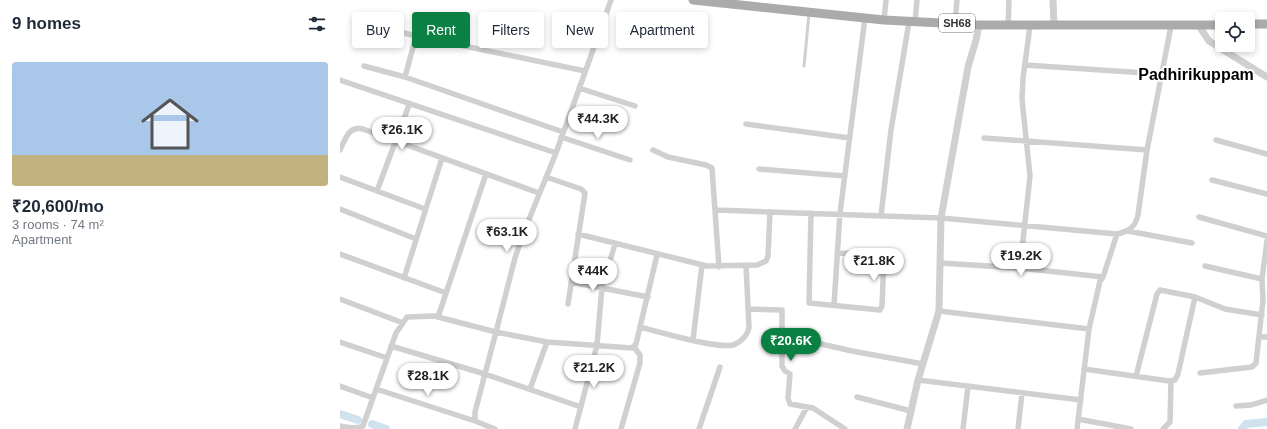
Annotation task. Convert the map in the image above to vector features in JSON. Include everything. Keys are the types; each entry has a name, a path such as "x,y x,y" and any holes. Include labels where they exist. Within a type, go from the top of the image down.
{"main road":[{"name":"SH68","path":"693,0 912,22 1008,26 1215,25"},
{"path":"1255,24 1267,24"}],"street":[{"path":"475,421 515,258 539,193 556,153 611,0"},
{"path":"884,20 886,0"},
{"path":"881,216 891,130 917,0"},
{"path":"955,23 957,0"},
{"path":"1008,26 1009,0"},
{"path":"1053,0 1054,25"},
{"path":"834,305 840,213 865,18"},
{"path":"907,429 918,380 939,311 941,218 968,67 979,25"},
{"path":"1020,268 1030,176 1022,99 1023,78 1030,26"},
{"path":"716,210 840,213 941,218 1117,234 1128,231 1135,225 1138,215 1147,150 1171,26"},
{"path":"1198,26 1209,41 1267,77"},
{"path":"470,47 585,71"},
{"path":"405,77 413,48"},
{"path":"364,66 405,77 630,160"},
{"path":"1025,66 1161,74"},
{"path":"340,80 409,105 556,153"},
{"path":"579,88 635,106"},
{"path":"377,191 409,105"},
{"path":"746,124 850,138"},
{"path":"340,150 349,131 353,129 363,129 539,193"},
{"path":"984,138 1147,150"},
{"path":"1216,140 1267,154"},
{"path":"653,150 668,156 706,165 712,168 719,267"},
{"path":"404,278 442,158"},
{"path":"760,169 845,176"},
{"path":"438,317 486,174"},
{"path":"340,177 425,209"},
{"path":"546,177 584,190 585,197 568,304"},
{"path":"1212,180 1267,194"},
{"path":"340,209 416,239"},
{"path":"578,234 657,255 702,265 719,267 757,265 766,260 770,212"},
{"path":"811,213 812,246 808,301 811,303 880,310 884,257 879,254 837,253"},
{"path":"1200,217 1267,236"},
{"path":"1128,231 1192,243"},
{"path":"1077,429 1089,329 1100,281 1103,277 1117,234"},
{"path":"1200,374 1254,366 1262,315 1262,279 1267,241"},
{"path":"575,429 597,345 602,287 614,244"},
{"path":"340,254 446,293"},
{"path":"634,347 648,297 657,255"},
{"path":"940,263 1020,268 1103,277"},
{"path":"694,340 702,265"},
{"path":"640,327 694,340 723,345 737,343 748,331 749,309 746,265"},
{"path":"1205,266 1262,279"},
{"path":"571,282 648,297"},
{"path":"1136,376 1158,291 1163,290 1195,297 1220,307 1262,315"},
{"path":"1084,369 1171,381 1175,380 1178,374 1195,297"},
{"path":"340,300 403,323"},
{"path":"749,309 782,310 782,366 784,371 790,374 788,402 792,406 813,408 845,429"},
{"path":"939,311 1089,329"},
{"path":"340,426 360,428 367,414 396,333 407,317 424,315 438,317 496,332 547,342 597,345 630,349 634,347"},
{"path":"1259,337 1267,337"},
{"path":"799,338 852,351 923,364"},
{"path":"340,342 387,358"},
{"path":"530,389 547,342"},
{"path":"391,346 486,374 581,407"},
{"path":"621,429 640,364 640,355 634,347"},
{"path":"699,429 720,367"},
{"path":"918,380 1081,400"},
{"path":"1163,429 1170,422 1171,381"},
{"path":"340,386 373,398"},
{"path":"963,429 968,386"},
{"path":"376,389 475,421 495,429"},
{"path":"1018,429 1022,393"},
{"path":"857,397 911,411"},
{"path":"1236,406 1251,405 1267,400"},
{"path":"795,429 807,407"},
{"path":"1078,419 1131,429"}],"lane":[{"path":"804,66 810,12"}],"waterway":[{"path":"340,414 358,420"},
{"path":"1242,429 1246,424 1267,422"},
{"path":"372,424 386,429"}],"district":[{"name":"Padhirikuppam","path":"1196,74"}]}
